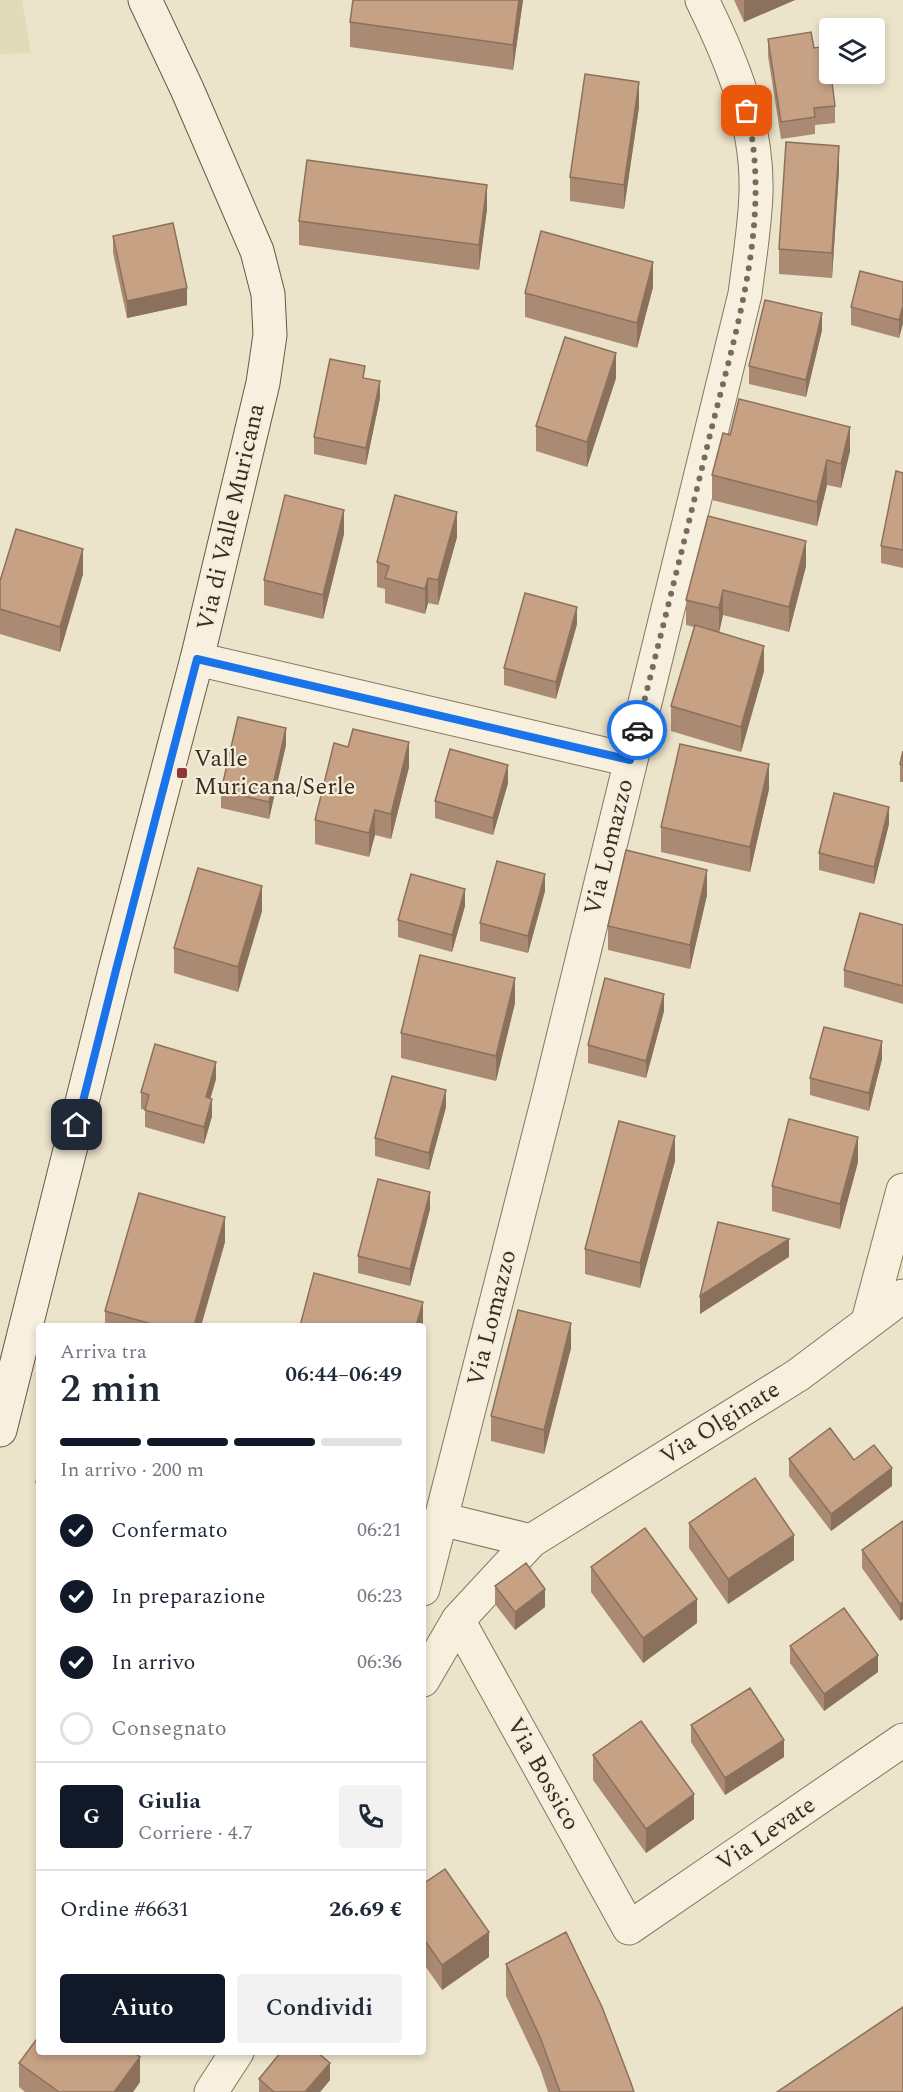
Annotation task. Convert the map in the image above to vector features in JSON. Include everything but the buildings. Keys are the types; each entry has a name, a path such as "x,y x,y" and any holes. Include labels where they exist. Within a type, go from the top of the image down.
{"street":[{"name":"Via di Valle Muricana","path":"0,1430 197,659 263,383 270,335 270,315 263,273 256,251 187,89 145,0"},
{"name":"Via Lomazzo","path":"426,1577 549,1095 745,294 756,193 755,160 746,106 734,69 702,0"},
{"path":"197,659 630,760"},
{"path":"868,1321 903,1190"},
{"name":"Via Olginate","path":"426,1675 458,1620 531,1541 798,1375 903,1296"},
{"path":"441,1519 531,1541"},
{"name":"Via Bossico","path":"458,1620 629,1928"},
{"name":"Via Levate","path":"629,1928 903,1740"},
{"path":"211,2092 235,2055"}],"shaded area":[{"path":"0,0 22,0 31,53 0,54"}],"way so far":[{"path":"637,730 745,294 756,193 755,160 747,111"}],"place":[{"name":"Valle Muricana/Serle","path":"182,773"}],"route":[{"path":"77,1125 197,659 630,760 637,730"}]}
